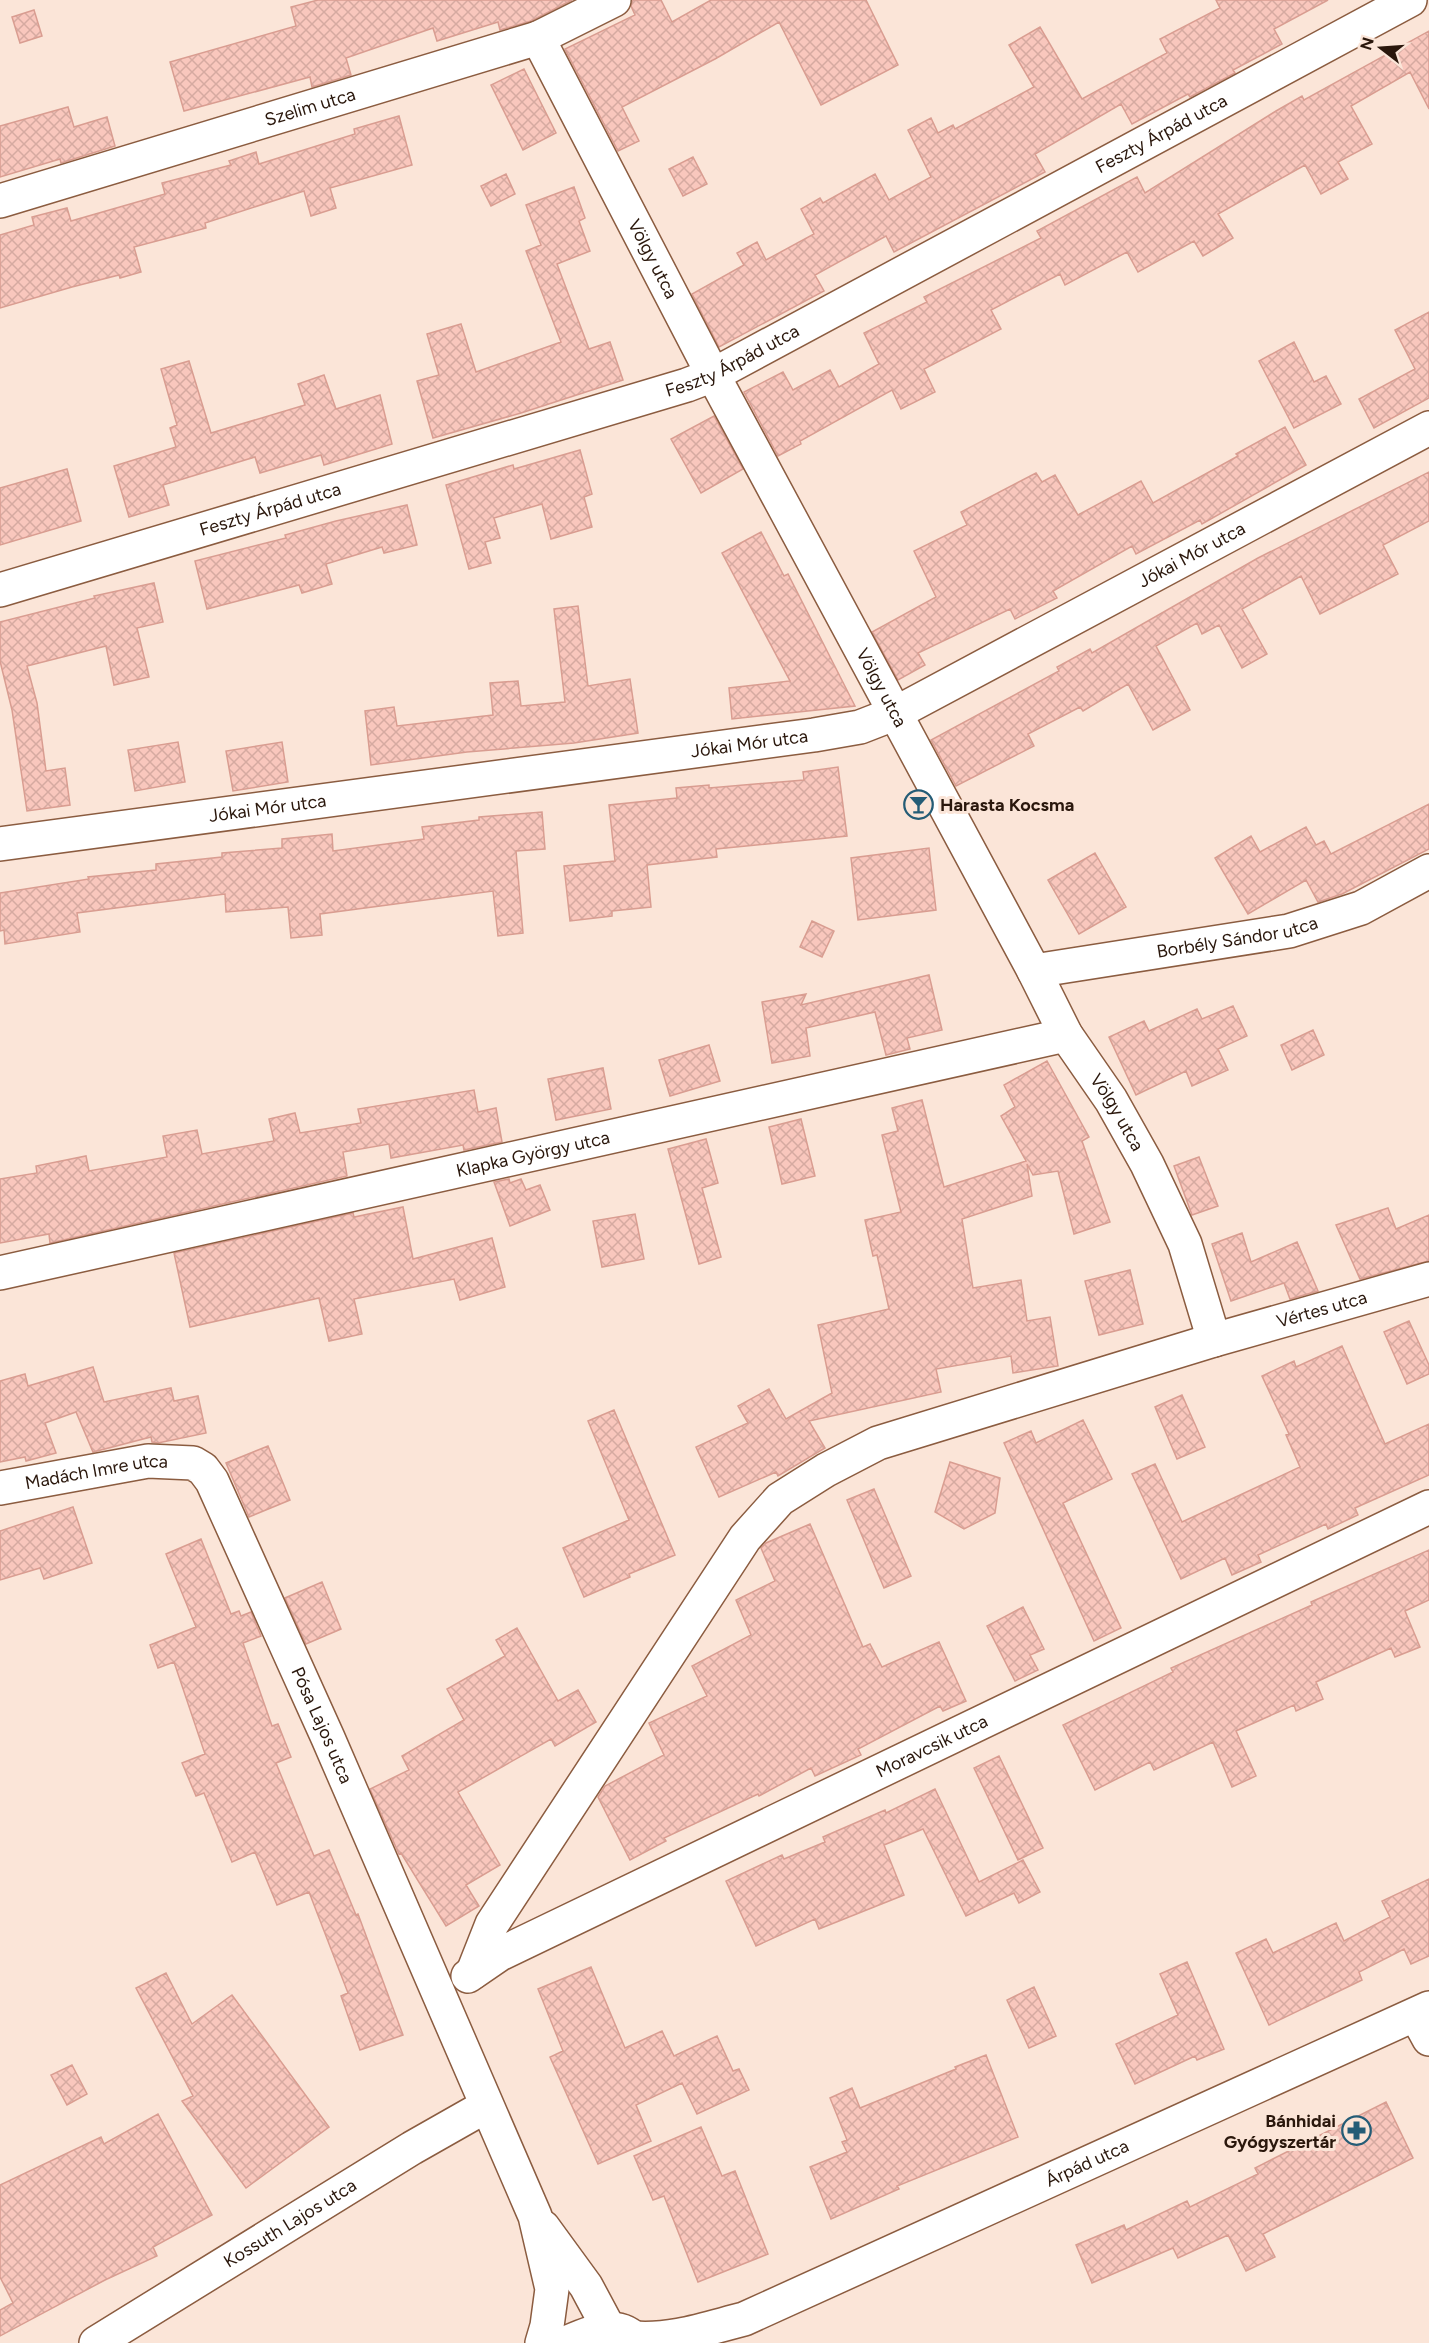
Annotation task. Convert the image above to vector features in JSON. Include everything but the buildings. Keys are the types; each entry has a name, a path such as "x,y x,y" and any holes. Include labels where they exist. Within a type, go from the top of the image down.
{"street":[{"name":"Szelim utca","path":"0,201 537,38 614,0"},
{"name":"Feszty Árpád utca","path":"0,590 687,385 713,375 1410,0"},
{"name":"Völgy utca","path":"537,38 713,375 1034,971 1066,1035 1111,1100 1147,1164 1185,1244 1214,1340"},
{"name":"Jókai Mór utca","path":"0,844 860,727 896,713 1429,428"},
{"name":"Borbély Sándor utca","path":"1034,971 1289,931 1361,908 1429,871"},
{"name":"Klapka György utca","path":"0,1274 1066,1035"},
{"name":"Vértes utca","path":"473,1972 492,1924 746,1538 780,1499 826,1470 878,1443 1214,1340 1429,1279"},
{"name":"Madách Imre utca","path":"0,1488 148,1461 193,1463"},
{"name":"Pósa Lajos utca","path":"193,1463 203,1469 212,1481 328,1738 535,2216"},
{"name":"Moravcsik utca","path":"440,1997 473,1972 510,1949 1429,1507"},
{"name":"Árpád utca","path":"566,2343 593,2331 654,2339 685,2334 744,2319 1425,2021"},
{"name":"Kossuth Lajos utca","path":"96,2343 412,2148 486,2106"},
{"path":"535,2216 627,2337"},
{"path":"535,2216 552,2289 547,2326 542,2343"},
{"name":"Árpád utca","path":"715,2343 744,2319"}],"place":[{"name":"Harasta Kocsma","path":"919,805"},
{"name":"Bánhidai Gyógyszertár","path":"1357,2131"}]}
